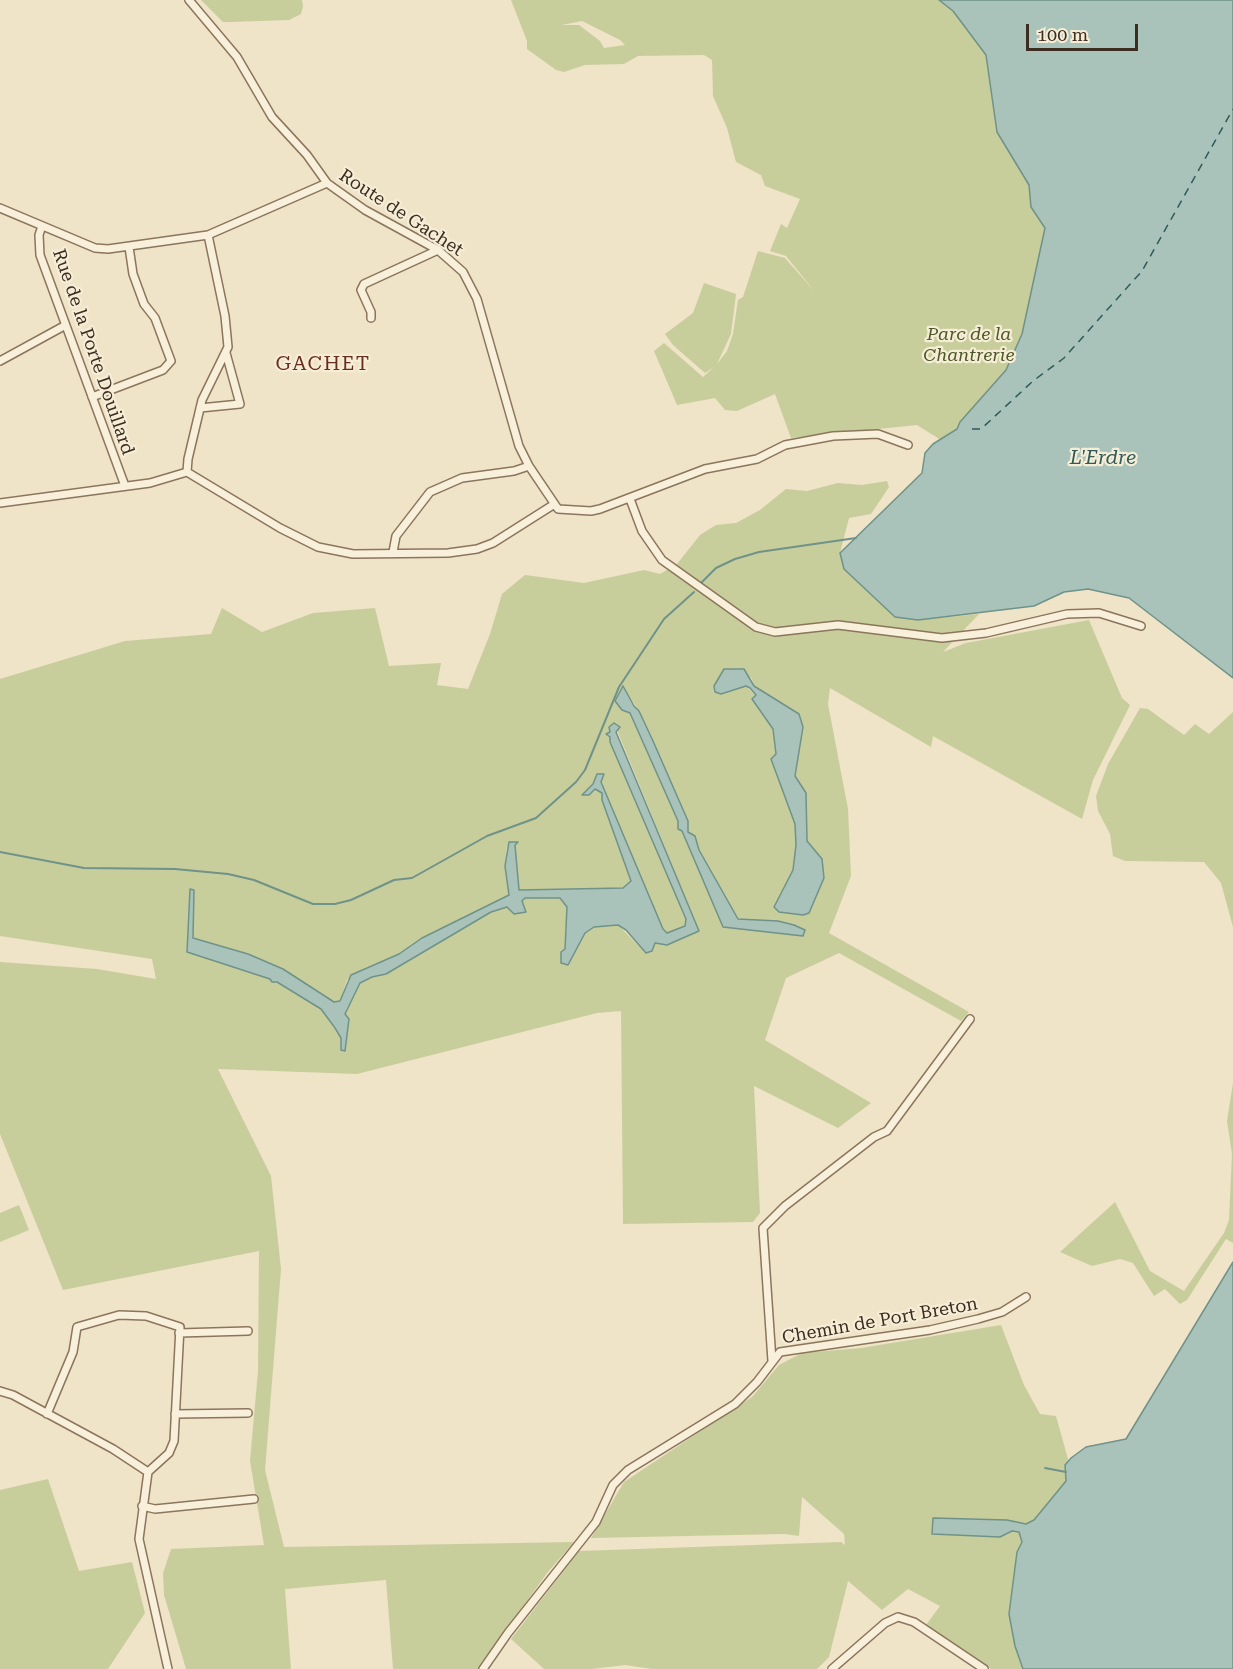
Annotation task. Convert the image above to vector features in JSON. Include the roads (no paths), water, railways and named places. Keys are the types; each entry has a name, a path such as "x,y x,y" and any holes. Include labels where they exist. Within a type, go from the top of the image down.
{"street":[{"name":"Route de Gachet","path":"189,0 237,57 272,117 327,183 365,210 438,250 458,266 477,299 519,446 528,466 553,506"},
{"path":"0,208 95,248 129,247 208,235 327,183"},
{"name":"Rue de la Porte Douillard","path":"42,226 39,235 40,255 64,326 125,486"},
{"path":"201,408 240,404 226,353 225,316 208,235"},
{"path":"92,397 163,370 171,361 155,318 144,304 140,294 133,274 129,247"},
{"path":"371,318 371,312 361,290 364,284 438,250"},
{"path":"0,361 64,326"},
{"path":"187,472 188,459 201,408 226,353"},
{"path":"0,503 150,483 187,472 280,528 318,547 344,554 393,552 431,554 477,549 493,543 553,506 562,510 591,511 630,499 705,469 757,459 785,445 833,436 878,434 908,445"},
{"path":"393,552 396,536 430,492 462,478 514,471 528,466"},
{"path":"630,499 642,531 654,551 697,587 756,627 775,632 838,625 942,638 986,633 1066,614 1099,613 1141,626"},
{"path":"772,1361 763,1228 785,1206 874,1137 887,1131 970,1019"},
{"name":"Chemin de Port Breton","path":"483,1669 508,1633 596,1522 613,1485 628,1470 735,1404 757,1382 780,1352 801,1347 930,1330 1002,1312 1026,1297"},
{"path":"47,1414 73,1352 77,1327 119,1315 146,1316 180,1327 174,1441 169,1453 148,1472 142,1506 140,1539 168,1669"},
{"path":"179,1333 248,1332"},
{"path":"0,1391 113,1449 148,1472"},
{"path":"175,1414 248,1413"},
{"path":"142,1506 155,1509 254,1499"},
{"path":"832,1669 892,1618 906,1618 984,1669"}],"water":[{"name":"L'Erdre","path":"939,0 1233,0 1233,678 1129,598 1088,589 1064,592 1034,606 918,620 895,617 844,569 840,553 922,473 925,453 933,444 957,429 960,422 1006,370 1022,334 1045,228 1031,207 1029,185 997,132 986,55 953,11"},
{"path":"724,669 744,669 754,686 799,714 803,727 795,776 806,793 807,841 822,859 824,878 809,913 803,915 779,912 774,907 793,870 796,845 795,824 771,759 776,754 773,729 752,699 756,695 750,688 746,686 721,694 715,692 714,686"},
{"path":"623,686 639,711 653,741 688,821 688,832 695,836 699,850 738,919 778,921 794,925 805,930 803,936 723,927 682,831 678,829 678,821 630,713 622,710 615,701"},
{"path":"614,723 620,727 616,732 699,931 667,945 655,943 652,951 646,953 626,930 618,925 594,927 585,933 568,965 561,963 561,952 565,949 567,907 560,898 525,898 522,901 526,912 514,914 507,907 491,912 386,974 360,983 345,1014 349,1019 345,1051 341,1050 341,1038 321,1009 270,979 187,952 190,889 194,890 193,938 248,954 283,969 334,1002 340,1001 351,975 399,954 422,938 509,895 505,866 509,842 518,842 515,845 519,890 623,888 631,881 602,800 602,793 595,789 589,795 582,795 593,784 597,774 604,774 601,782 663,929 667,933 685,926 686,919 610,742 610,737 606,734 610,732 609,727"},
{"path":"1233,1262 1233,1669 1023,1669 1015,1646 1009,1614 1017,1552 1022,1542 1019,1532 1012,1531 1000,1537 932,1534 933,1518 1007,1520 1026,1524 1034,1520 1066,1481 1065,1465 1071,1458 1086,1447 1126,1439"}],"waterway":[{"path":"699,585 716,568 735,559 759,552 856,538"},
{"path":"0,852 84,868 175,869 228,874 254,880 313,904 335,904 351,900 394,880 412,878 487,836 536,818 576,782 585,770 619,687 664,619 694,592"},
{"path":"1045,1468 1066,1472"}],"district":[{"name":"GACHET","path":"323,364"}],"park label":[{"name":"Parc de la Chantrerie","path":"969,345"}]}
